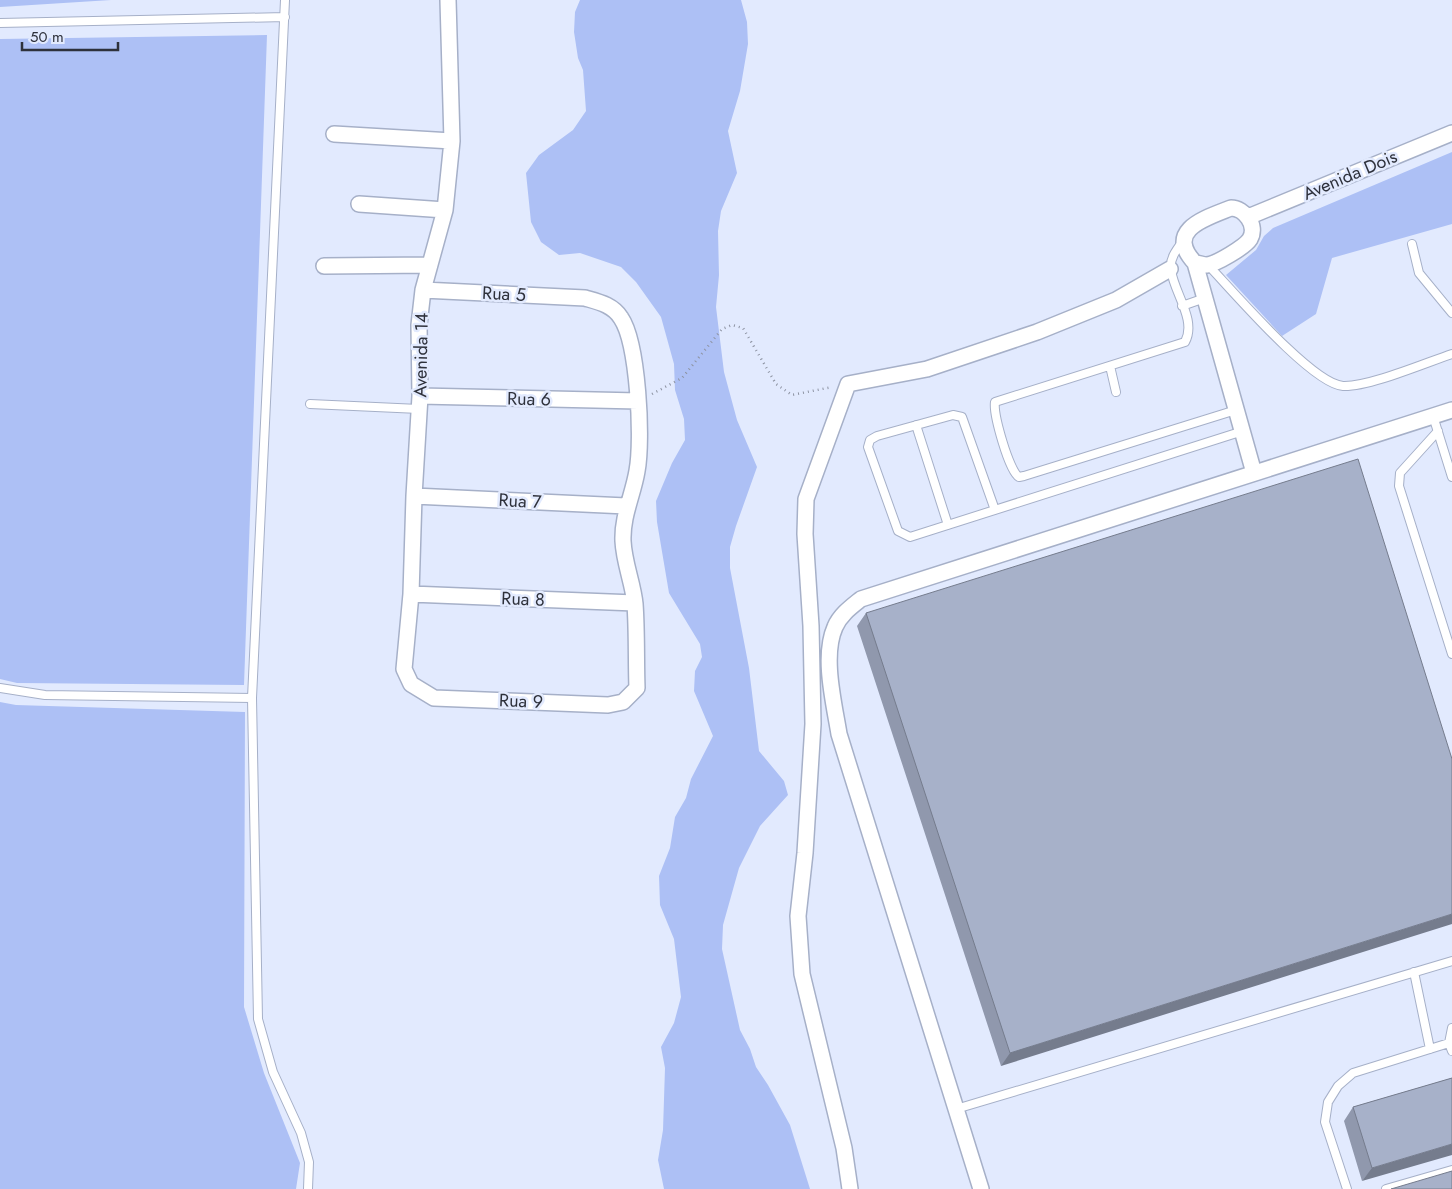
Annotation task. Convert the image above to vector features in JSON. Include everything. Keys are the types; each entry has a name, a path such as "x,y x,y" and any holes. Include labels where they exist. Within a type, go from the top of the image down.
{"street":[{"name":"Avenida 14","path":"434,698 411,684 404,669 411,594 414,496 420,402 419,325 424,290 445,210 452,141 448,0"},
{"name":"Avenida Dois","path":"1250,221 1452,133"},
{"path":"334,134 452,141"},
{"name":"Avenida Dois","path":"1250,221 1452,144"},
{"path":"359,204 445,210"},
{"path":"1201,264 1239,250 1251,239 1250,221 1242,210 1231,208 1196,223 1184,239 1185,248 1201,264 1205,298 1254,473"},
{"path":"324,266 430,265"},
{"path":"850,1189 844,1148 802,974 798,916 805,853 813,724 811,626 804,534 806,499 848,384 927,369 1037,332 1116,300 1170,269"},
{"name":"Rua 5","path":"424,290 585,298 605,304 620,316 629,332 638,401 640,439 637,471 626,506 623,540 627,572 635,603 636,688 623,702 608,705"},
{"name":"Rua 6","path":"420,402 638,401"},
{"path":"981,1189 839,734 831,682 830,652 834,627 846,611 860,599 1254,473 1435,423 1452,410"},
{"name":"Rua 7","path":"414,496 626,506"},
{"name":"Rua 8","path":"411,594 635,603"},
{"name":"Rua 9","path":"434,698 608,705"}],"lane":[{"path":"285,0 252,698 258,1019 273,1072 303,1140 309,1162 308,1189"},
{"path":"0,23 285,17"},
{"path":"1184,239 1174,253 1170,269 1189,329 1186,342 995,402 1000,428 1015,475 1024,476 1236,410"},
{"path":"1412,244 1418,273 1452,313"},
{"path":"1201,264 1314,373 1341,386 1359,385 1452,354"},
{"path":"1182,306 1205,298"},
{"path":"1110,366 1116,392"},
{"path":"310,404 420,402"},
{"path":"994,510 962,417 953,415 877,436 870,440 868,447 898,531 910,537 1243,431"},
{"path":"1435,423 1452,477"},
{"path":"1435,423 1400,473 1399,486 1452,654"},
{"path":"916,425 948,525"},
{"path":"0,688 45,696 252,698"},
{"path":"956,1109 1452,961"},
{"path":"1414,972 1430,1049"},
{"path":"1347,1189 1325,1122 1328,1102 1338,1086 1353,1072 1430,1049 1451,1047 1452,1028"},
{"path":"1386,1189 1452,1170"}],"path":[{"path":"638,401 682,378 722,329 732,325 743,328 776,384 792,395 848,384"}],"shaded area":[{"path":"0,0 111,0 0,7"},
{"path":"580,0 741,0 747,22 748,44 740,91 728,131 737,173 721,211 718,231 719,275 716,307 724,372 737,420 757,467 730,547 730,568 749,668 759,751 784,781 788,795 760,826 739,868 723,925 722,949 740,1030 750,1049 756,1067 790,1125 810,1189 664,1189 658,1160 663,1130 665,1068 661,1047 674,1023 681,997 674,939 660,905 659,876 670,848 675,817 686,798 691,779 713,736 694,691 695,671 702,657 700,644 669,593 657,522 656,501 672,463 685,440 684,419 675,390 674,364 661,317 636,282 621,267 580,253 559,255 541,242 531,222 526,173 539,155 573,130 586,111 583,70 578,58 574,32 575,12"},
{"path":"267,35 244,685 17,683 0,679 0,39"},
{"path":"1452,152 1452,224 1332,258 1316,314 1282,336 1226,275 1256,250 1264,236 1273,228"},
{"path":"0,702 16,705 245,712 244,1007 264,1073 300,1163 296,1189 0,1189"}],"building":[{"path":"1358,459 1452,759 1452,914 1010,1053 866,613"},
{"path":"1452,1078 1452,1144 1372,1168 1353,1107"},
{"path":"1452,1171 1452,1189 1391,1189"}]}
